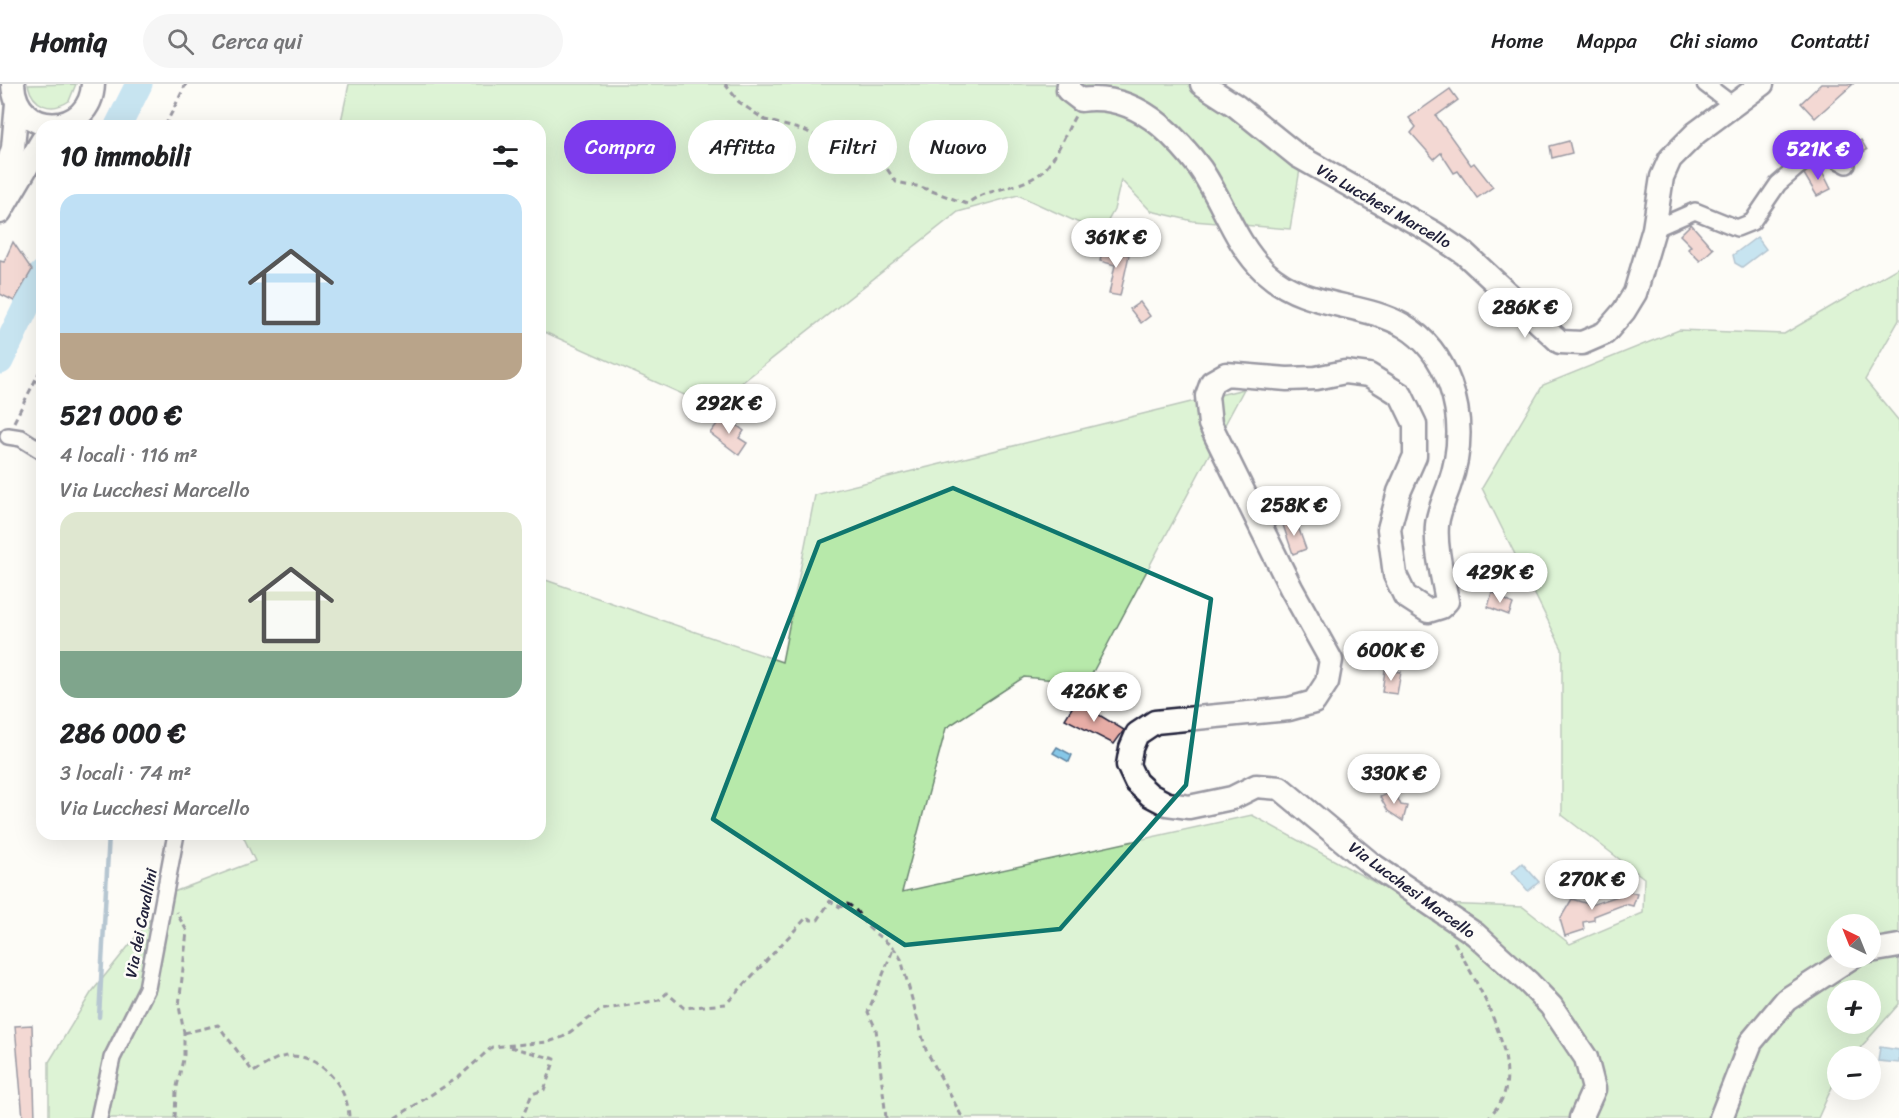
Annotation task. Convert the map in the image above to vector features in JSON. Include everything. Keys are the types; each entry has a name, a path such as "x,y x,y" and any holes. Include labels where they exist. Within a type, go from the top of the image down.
{"street":[{"name":"Via Lucchesi Marcello","path":"1202,84 1236,106 1298,156 1434,233 1465,254 1560,342 1582,344 1605,333 1624,311 1635,293 1654,229 1662,177 1670,159 1696,133 1762,84"},
{"path":"1705,84 1734,106"},
{"path":"72,120 94,89"},
{"name":"Via Lucchesi Marcello","path":"1075,92 1129,105 1146,113 1179,142 1201,169 1241,240 1263,270 1281,285 1365,310 1416,333 1431,347 1449,384 1459,420 1459,448 1437,524 1447,601 1441,608 1428,611 1405,596 1395,575 1389,530 1399,492 1415,456 1415,424 1401,395 1369,375 1345,372 1297,379 1226,374 1212,382 1207,396 1210,424 1291,588 1331,660 1327,682 1314,702 1289,709 1155,722 1137,734 1131,748 1128,765 1136,782 1150,795 1167,804 1189,807 1232,798 1256,786 1280,788 1370,863 1474,934 1551,1006 1586,1058 1594,1089 1581,1118"},
{"path":"15,94 23,112 36,120"},
{"path":"0,190 13,148 15,94"},
{"path":"0,213 36,151"},
{"path":"1654,229 1695,211 1737,228 1752,222 1778,184 1808,158 1832,157 1847,165"},
{"path":"8,436 21,438 36,447"},
{"name":"Via dei Cavallini","path":"99,1118 112,1058 147,988 175,840"},
{"path":"1881,949 1899,946"},
{"path":"1721,1118 1751,1042 1786,1000 1835,968"}],"path":[{"path":"168,120 186,84"},
{"path":"725,84 739,102 765,120 806,131 858,156 881,160 896,182 921,187 966,204 974,198 1024,181 1044,170 1075,92"},
{"path":"8,436 36,379"},
{"path":"395,1118 459,1077 492,1047 548,1042 563,1037 601,1010 659,1000 667,993 684,1008 726,1004 807,916 811,920 818,920 830,901 840,907 848,904 854,907 868,928 894,947 901,959 926,1050 961,1115 960,1118"},
{"path":"163,907 177,912 187,931 179,1006 184,1033 184,1055 176,1091 176,1118"},
{"path":"1449,934 1495,1019 1507,1073 1503,1099 1488,1118"},
{"path":"885,1118 876,1029 867,1012 894,947"},
{"path":"184,1033 218,1025 253,1072 281,1057 304,1057 324,1068 343,1091 349,1118"},
{"path":"507,1046 555,1059 544,1090 532,1094 522,1118"}],"highlighted area":[{"path":"953,488 1211,599 1186,785 1060,929 905,945 713,819 819,542"}],"green space":[{"path":"76,84 69,101 56,107 49,107 38,102 30,92 28,85"},
{"path":"349,84 1194,84 1300,169 1290,229 1193,221 1151,211 1121,180 1114,210 1101,233 1018,195 958,212 711,407 546,333 546,120 341,120"},
{"path":"1899,267 1899,320 1865,380 1899,421 1899,1004 1881,1024 1881,980 1827,980 1827,1034 1872,1034 1862,1046 1827,1046 1827,1098 1818,1118 49,1118 49,1062 91,993 171,893 255,861 245,840 546,840 546,580 782,662 815,495 1244,389 1087,683 1024,677 946,728 902,892 1252,815 1412,903 1523,907 1570,944 1643,913 1644,878 1562,815 1562,649 1482,488 1543,385 1679,330 1784,334"}],"water":[{"path":"1757,237 1766,249 1742,267 1735,263 1733,255"},
{"path":"1057,747 1072,755 1069,762 1053,753"},
{"path":"1522,863 1539,882 1528,891 1512,872"},
{"path":"1881,1047 1899,1050 1899,1063 1881,1061"}],"building":[{"path":"1821,84 1853,84 1815,118 1801,103"},
{"path":"1450,89 1458,100 1436,116 1471,165 1474,163 1493,187 1477,198 1458,171 1454,173 1441,153 1434,159 1411,133 1416,127 1409,118"},
{"path":"1850,136 1855,144 1861,140 1867,150 1853,157 1843,152 1838,142"},
{"path":"1569,141 1572,153 1552,158 1550,146"},
{"path":"1820,167 1831,189 1817,196 1804,174 1812,168"},
{"path":"1691,224 1713,249 1700,261 1688,249 1691,246 1680,235"},
{"path":"13,242 32,270 14,301 0,294 0,261 4,262"},
{"path":"1103,249 1129,255 1120,296 1109,294 1115,265 1100,261"},
{"path":"1140,302 1150,316 1141,323 1130,309"},
{"path":"724,415 744,431 739,438 747,443 739,455 710,433"},
{"path":"1296,521 1306,549 1293,554 1283,525"},
{"path":"1492,592 1513,604 1509,615 1488,607"},
{"path":"1361,635 1376,635 1376,642 1384,641 1384,647 1391,647 1391,667 1375,661 1361,661"},
{"path":"1385,670 1401,672 1397,694 1382,692"},
{"path":"1076,701 1124,730 1114,744 1065,719"},
{"path":"1394,791 1401,805 1407,806 1403,821 1388,811 1380,797"},
{"path":"1621,889 1637,894 1633,906 1625,904 1594,916 1594,920 1583,922 1584,930 1565,936 1560,919 1572,899 1591,905 1618,896"},
{"path":"32,1025 35,1118 23,1118 15,1026"}],"waterway":[{"path":"121,120 139,84"},
{"path":"0,361 36,286"},
{"path":"99,1017 109,840"}]}
